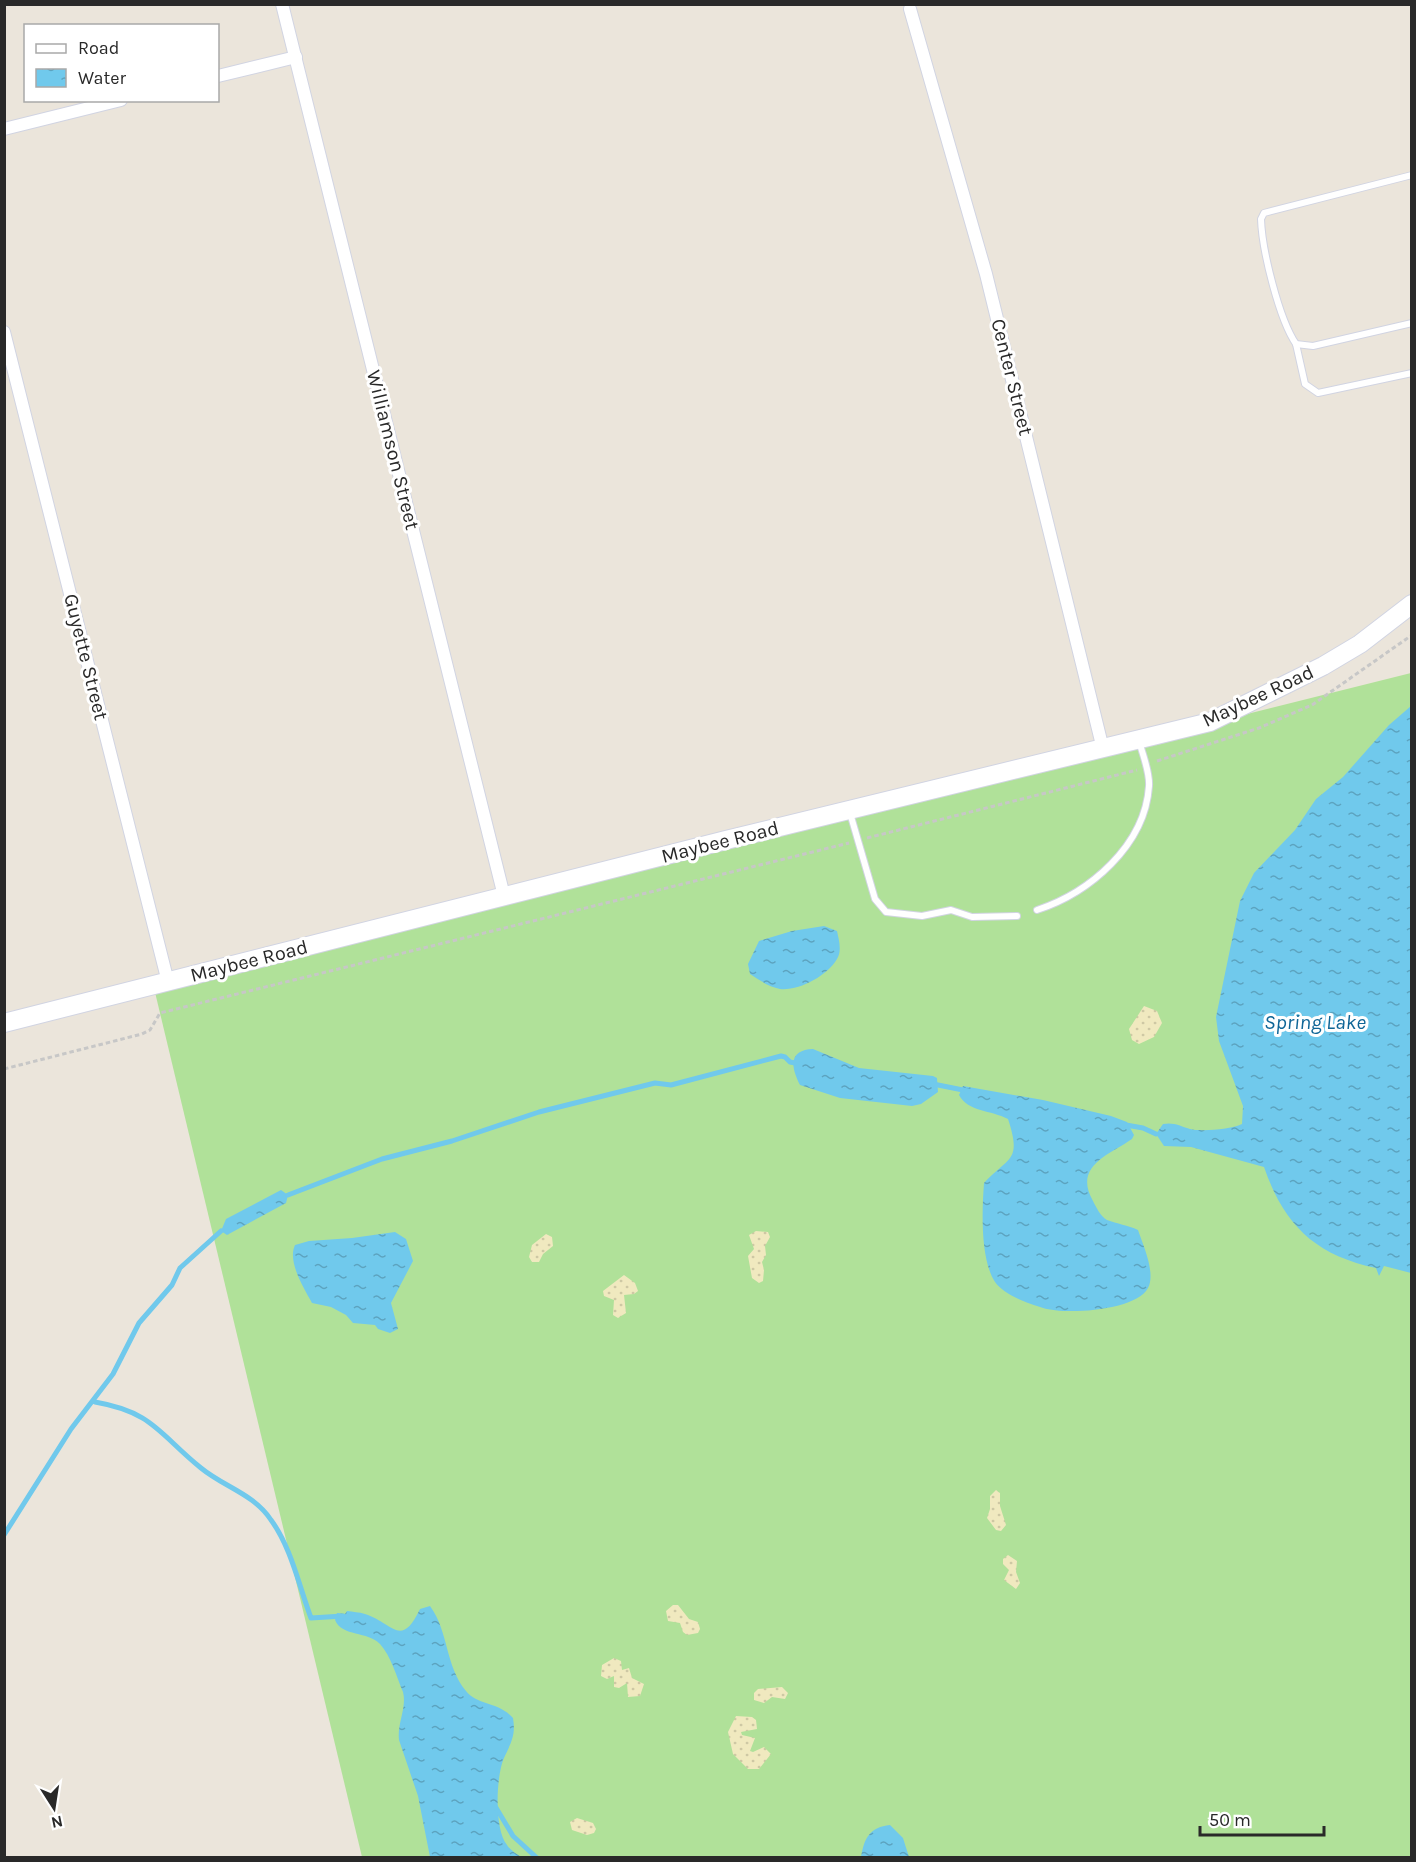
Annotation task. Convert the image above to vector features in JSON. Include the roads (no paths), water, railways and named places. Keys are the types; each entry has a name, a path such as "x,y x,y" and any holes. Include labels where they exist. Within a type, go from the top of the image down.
{"main road":[{"name":"Maybee Road","path":"4,1023 504,896 1210,722 1300,678 1360,644 1412,604"}],"street":[{"name":"Williamson Street","path":"282,4 504,896"},
{"name":"Center Street","path":"910,9 988,284 1102,749"},
{"path":"219,76 296,57"},
{"path":"4,129 113,102"},
{"name":"Guyette Street","path":"4,332 168,982"}],"lane":[{"path":"1412,175 1264,213 1261,227 1278,303 1296,344 1305,384 1318,393 1412,374"},
{"path":"1296,344 1313,346 1412,323"},
{"path":"1037,910 1078,892 1121,854 1145,808 1149,786 1139,741"},
{"path":"850,810 875,899 886,912 922,916 951,910 972,917 1017,916"}],"water":[{"name":"Spring Lake","path":"1411,706 1411,1273 1384,1266 1379,1276 1376,1268 1336,1255 1319,1246 1305,1234 1281,1205 1264,1167 1191,1147 1164,1146 1156,1134 1163,1124 1202,1130 1224,1129 1242,1124 1243,1106 1219,1041 1216,1017 1240,901 1254,873 1295,830 1316,799 1343,777 1389,725"},
{"path":"824,926 837,931 840,949 839,956 820,976 796,988 780,989 750,974 748,964 759,941 792,931"},
{"path":"813,1049 859,1068 933,1076 937,1078 938,1092 921,1104 912,1106 840,1098 800,1085 794,1061 799,1053"},
{"path":"963,1086 1043,1100 1127,1122 1134,1135 1132,1139 1096,1163 1087,1179 1093,1201 1105,1219 1138,1230 1151,1275 1148,1288 1141,1296 1115,1306 1067,1311 1037,1306 999,1287 990,1272 984,1248 984,1183 1011,1157 1014,1143 1008,1119 968,1105 959,1095"},
{"path":"281,1190 288,1195 286,1203 227,1235 221,1231 226,1219"},
{"path":"395,1232 406,1239 413,1261 391,1303 398,1329 390,1333 378,1329 375,1325 353,1323 346,1315 331,1307 312,1303 295,1267 293,1252 295,1245 309,1241"},
{"path":"430,1606 441,1627 454,1671 466,1691 476,1699 501,1709 513,1718 512,1739 499,1777 498,1815 507,1845 521,1857 430,1857 418,1796 399,1740 404,1698 393,1667 380,1644 369,1637 343,1629 335,1620 337,1613 358,1612 402,1631 413,1621 420,1609"},
{"path":"890,1825 903,1838 909,1857 861,1857 869,1835 877,1828"}],"waterway":[{"path":"288,1195 382,1159 452,1141 539,1112 655,1083 671,1085 781,1056 790,1062 800,1064"},
{"path":"933,1084 968,1091"},
{"path":"1126,1125 1143,1128 1156,1134"},
{"path":"4,1535 71,1429 113,1374 139,1323 172,1285 180,1268 221,1231"},
{"path":"95,1402 114,1406 143,1418 210,1475 256,1504 271,1520 284,1542 311,1618 343,1616"},
{"path":"495,1806 513,1836 537,1858"}]}
